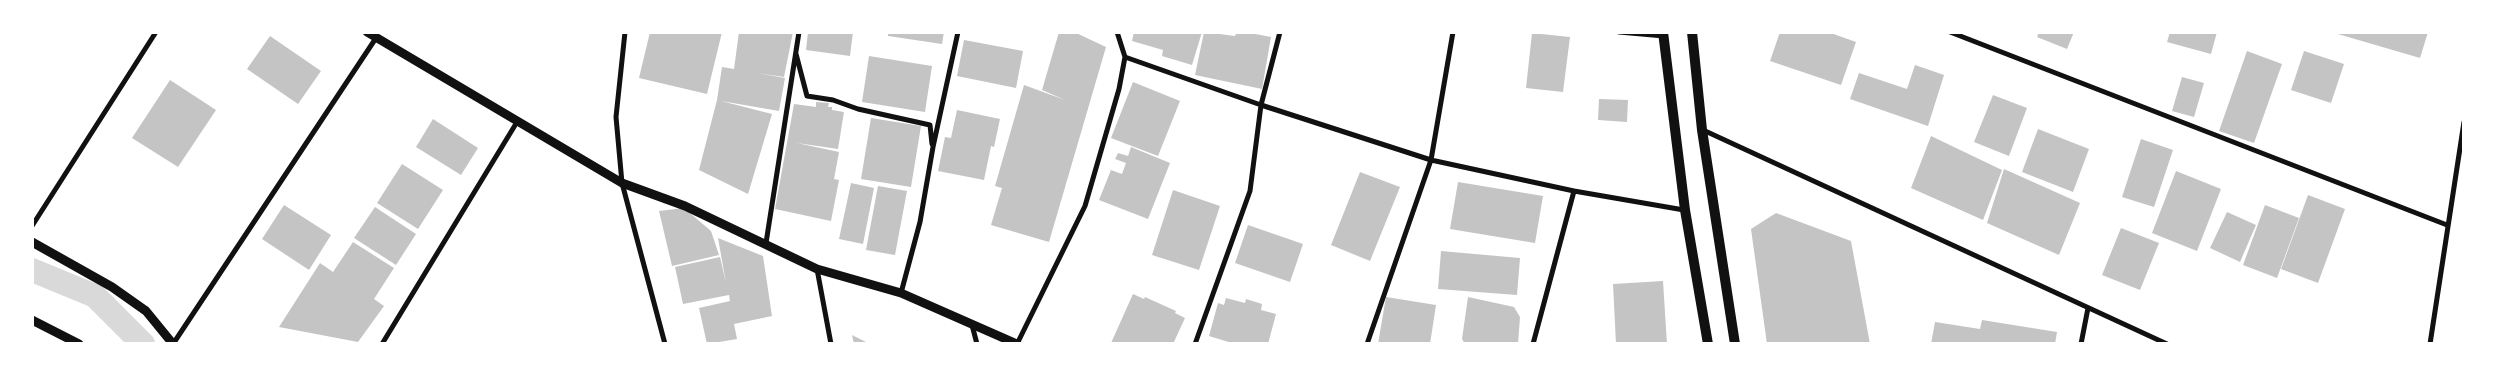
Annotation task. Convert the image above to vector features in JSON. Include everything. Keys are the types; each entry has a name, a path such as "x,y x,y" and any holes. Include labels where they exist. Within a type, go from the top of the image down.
{"main road":[{"path":"1692,32 1702,130 1735,344"},
{"path":"1664,34 1685,210 1708,344"}],"street":[{"path":"32,226 156,32"},
{"path":"367,32 622,183 685,206 817,269 901,293 1017,344 1085,206 1119,89 1124,57 1118,32"},
{"path":"625,32 616,117 622,183 665,344"},
{"path":"766,243 782,149 798,32"},
{"path":"901,293 920,222 933,147 958,32"},
{"path":"1195,344 1250,191 1261,105 1280,32"},
{"path":"1367,344 1431,160 1453,32"},
{"path":"1619,32 1664,34"},
{"path":"1950,32 2447,226"},
{"path":"32,242 112,287 146,311 173,344 376,38"},
{"path":"795,51 807,96 833,100 858,109 930,125 933,147"},
{"path":"1124,57 1261,105 1431,160 1574,191 1685,210"},
{"path":"382,344 517,122"},
{"path":"2430,344 2464,122"},
{"path":"1702,130 2167,344"},
{"path":"1533,344 1574,191"},
{"path":"817,269 831,344"},
{"path":"2080,344 2088,308"},
{"path":"32,320 79,344"},
{"path":"972,324 978,344"}],"building":[{"path":"650,32 722,32 707,94 639,78"},
{"path":"739,32 793,32 784,77 757,73 785,78 779,111 721,101 772,114 748,194 699,170 717,100 722,67 734,69"},
{"path":"808,32 853,32 850,56 806,50"},
{"path":"888,32 944,32 942,44 888,36"},
{"path":"1059,32 1074,32 1106,47 1049,242 991,225 1002,188 995,186 1024,85 1065,100 1042,90"},
{"path":"1134,32 1202,32 1192,65 1162,56 1163,50 1132,41"},
{"path":"1204,32 1235,36 1237,32 1245,32 1271,37 1262,89 1195,75"},
{"path":"1780,32 1828,32 1856,42 1841,85 1770,61"},
{"path":"2039,32 2074,32 2067,49 2037,37"},
{"path":"2170,32 2217,32 2211,54 2167,42"},
{"path":"2331,32 2428,32 2420,58"},
{"path":"1532,33 1570,37 1563,92 1526,88"},
{"path":"270,36 321,71 298,104 247,69"},
{"path":"964,40 1023,51 1016,88 957,76"},
{"path":"2247,51 2282,64 2254,143 2219,131"},
{"path":"2304,51 2344,64 2331,103 2291,90"},
{"path":"869,56 932,66 925,112 862,102"},
{"path":"1915,65 1944,75 1928,126 1850,99 1859,73 1907,89"},
{"path":"2182,77 2204,83 2194,117 2172,111"},
{"path":"170,80 216,110 178,167 132,138"},
{"path":"1133,82 1180,101 1158,156 1111,138"},
{"path":"1993,95 2027,108 2009,156 1974,142"},
{"path":"1599,99 1628,100 1627,122 1598,120"},
{"path":"816,102 829,103 828,107 832,107 832,110 844,112 838,149 797,143 839,152 834,179 839,180 831,221 775,209 794,104 816,107"},
{"path":"957,110 1000,119 994,147 991,146 984,180 938,171 945,137 951,138"},
{"path":"871,118 921,126 911,187 861,179"},
{"path":"433,119 478,148 461,175 416,147"},
{"path":"2038,129 2089,149 2073,192 2022,172"},
{"path":"1931,136 2002,170 1983,220 1911,188"},
{"path":"2141,139 2173,150 2154,207 2122,197"},
{"path":"1131,147 1170,163 1148,219 1099,200 1111,170 1122,174 1126,163 1115,159 1118,153 1128,156"},
{"path":"402,164 443,190 418,229 377,203"},
{"path":"2004,169 2080,203 2059,255 1987,223"},
{"path":"2176,171 2221,189 2197,251 2152,233"},
{"path":"1360,172 1400,187 1370,261 1331,245"},
{"path":"1458,182 1543,196 1535,243 1450,229"},
{"path":"851,183 874,188 863,244 839,239"},
{"path":"878,186 907,191 895,255 866,250"},
{"path":"1173,190 1220,206 1199,270 1152,255"},
{"path":"2308,195 2345,209 2318,283 2281,269"},
{"path":"284,205 331,235 309,270 262,239"},
{"path":"2265,205 2299,218 2277,278 2243,265"},
{"path":"375,207 416,234 396,265 354,238"},
{"path":"684,208 711,231 719,255 672,266 659,211"},
{"path":"2227,212 2256,225 2240,262 2210,248"},
{"path":"1776,213 1851,241 1870,344 1767,344 1751,229"},
{"path":"1248,225 1303,244 1290,282 1235,263"},
{"path":"2121,228 2159,243 2140,290 2102,275"},
{"path":"718,238 763,256 772,316 734,324 737,339 707,344 699,308 730,301 729,295 683,304 675,267 720,257 726,283"},
{"path":"353,242 394,268 374,299 384,306 358,342 279,327 320,263 333,272"},
{"path":"1441,251 1520,258 1517,295 1438,289"},
{"path":"1663,281 1667,344 1616,344 1613,284"},
{"path":"1133,294 1144,299 1145,297 1176,311 1175,313 1185,318 1173,344 1111,343"},
{"path":"1386,297 1436,305 1430,344 1378,344"},
{"path":"1468,297 1514,307 1520,317 1518,344 1465,344 1462,339"},
{"path":"1226,298 1245,303 1246,299 1262,304 1261,310 1276,314 1268,344 1235,344 1209,336 1218,303 1224,305"},
{"path":"1982,320 2057,332 2055,344 1931,344 1935,322 1980,329"},
{"path":"852,335 870,344 854,344"}],"waterway":[{"path":"32,270 95,296 143,344"}]}
